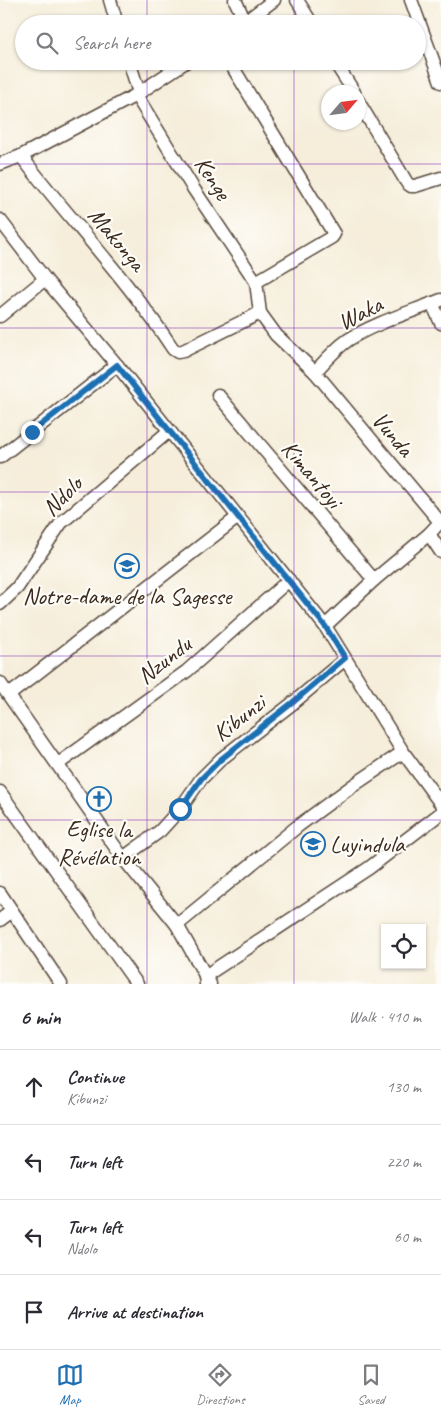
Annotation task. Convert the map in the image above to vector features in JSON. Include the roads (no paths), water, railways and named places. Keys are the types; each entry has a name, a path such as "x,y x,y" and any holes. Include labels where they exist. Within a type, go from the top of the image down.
{"street":[{"path":"110,0 115,15"},
{"path":"235,0 240,15"},
{"path":"253,15 274,0"},
{"path":"297,0 306,15"},
{"path":"411,0 417,15"},
{"path":"426,39 440,76"},
{"name":"Kenge","path":"131,70 138,94 193,188 256,282"},
{"path":"0,164 21,156 138,94 174,70"},
{"path":"235,70 334,234 332,237 256,282 260,313"},
{"path":"340,70 349,85"},
{"path":"366,114 407,183 415,186 441,178"},
{"name":"Makonga","path":"21,156 51,195 130,287 173,349 178,352 208,340 260,313"},
{"path":"0,220 45,279 117,365 325,626 403,752 441,804"},
{"path":"0,316 45,279"},
{"name":"Waka","path":"315,372 332,353 348,340 366,330 437,302 441,323"},
{"name":"Vunda","path":"260,313 276,335 315,372 440,522"},
{"path":"0,458 117,365"},
{"name":"Kimantoyi","path":"218,395 374,580"},
{"name":"Ndolo","path":"0,604 17,588 61,524 169,431"},
{"path":"9,695 238,517"},
{"path":"325,626 374,580 429,534 440,522"},
{"path":"429,534 441,552"},
{"name":"Nzundu","path":"58,764 187,671 289,580"},
{"name":"Kibunzi","path":"123,858 160,831 180,809 201,779 220,760 345,658"},
{"path":"0,683 123,858 176,925 207,981 369,868 441,813"},
{"path":"176,925 298,826 403,752"},
{"path":"2,798 137,984"},
{"path":"0,893 61,984"},
{"path":"0,920 12,911"}],"place":[{"name":"Notre-dame de la Sagesse","path":"127,566"},
{"name":"Eglise la Révélation","path":"99,799"},
{"name":"Luyindula","path":"313,844"}]}
